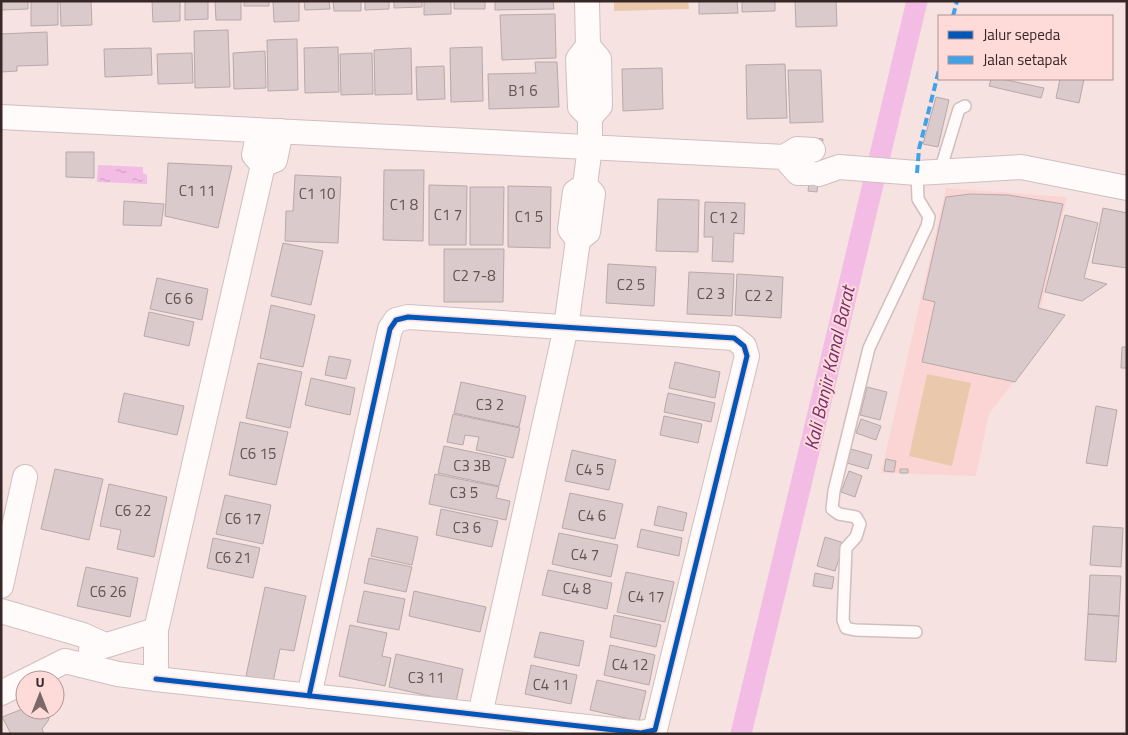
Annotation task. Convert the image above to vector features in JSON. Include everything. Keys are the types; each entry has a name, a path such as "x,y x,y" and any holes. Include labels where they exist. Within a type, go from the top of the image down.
{"street":[{"path":"480,715 566,327 578,240 570,229 571,220 575,192 585,185 590,147 590,117 580,107 578,59 588,46 587,1"},
{"path":"1,117 784,157 798,149 817,150 823,171"},
{"path":"156,679 156,630 263,165 275,160 270,131"},
{"path":"784,157 798,173 823,171 922,172 1021,167 1127,188"},
{"path":"65,661 118,674 156,679 641,733 655,730 747,356 744,346 734,338 408,317 396,320 390,329 309,696"},
{"path":"1,586 25,477"},
{"path":"1,611 83,635 105,645"},
{"path":"47,670 105,645 156,630"},
{"path":"1,693 15,686"}],"lane":[{"path":"916,632 846,628 843,620 846,548 856,537 860,524 856,518 834,512 832,509 834,491 869,348 927,226 929,217 918,199 922,172 959,109 965,106"}],"shaded area":[{"path":"614,1 688,1 689,9 614,11"},
{"path":"946,188 1067,197 1041,308 1066,314 989,414 976,476 881,473"},
{"path":"927,374 971,383 952,466 909,456"}],"water":[{"path":"98,165 143,167 143,173 147,175 147,184 97,182"}],"building":[{"path":"1,1 28,1 28,9 1,10"},
{"path":"31,1 58,1 58,25 31,26"},
{"path":"60,1 91,1 92,25 61,26"},
{"path":"152,1 180,1 180,21 153,22"},
{"path":"185,1 208,1 208,19 185,20"},
{"path":"215,1 241,1 241,20 216,20"},
{"path":"244,1 269,1 269,6 244,6"},
{"path":"273,1 299,1 299,21 274,22"},
{"path":"304,1 329,1 330,9 305,10"},
{"path":"333,1 361,1 361,11 334,11"},
{"path":"365,1 389,1 389,9 365,10"},
{"path":"394,1 422,1 422,7 394,8"},
{"path":"424,1 451,1 451,14 424,15"},
{"path":"454,1 485,1 485,9 454,9"},
{"path":"495,1 553,1 554,9 495,10"},
{"path":"699,1 737,1 738,13 699,14"},
{"path":"742,1 775,1 775,11 742,12"},
{"path":"795,1 836,1 837,26 796,27"},
{"path":"555,14 556,58 502,60 500,15"},
{"path":"228,30 230,87 195,88 194,31"},
{"path":"47,32 48,65 17,66 17,71 1,72 1,34"},
{"path":"297,39 298,90 268,91 267,40"},
{"path":"338,47 339,92 305,93 304,48"},
{"path":"482,47 483,101 451,102 450,48"},
{"path":"151,48 152,75 105,77 104,49"},
{"path":"411,48 412,94 375,95 374,50"},
{"path":"265,51 266,88 234,89 233,53"},
{"path":"192,53 193,83 158,84 157,54"},
{"path":"372,53 373,94 341,95 340,54"},
{"path":"535,62 557,62 559,107 489,109 488,74 536,73"},
{"path":"785,64 787,118 747,119 746,65"},
{"path":"444,66 445,99 417,100 416,67"},
{"path":"662,68 663,109 623,111 622,69"},
{"path":"788,70 821,70 823,122 790,123"},
{"path":"991,80 1007,80 1044,88 1041,98 989,86"},
{"path":"1060,80 1084,80 1079,103 1056,98"},
{"path":"936,97 949,100 938,147 923,144"},
{"path":"814,138 823,139 817,192 808,191"},
{"path":"66,152 94,152 94,178 66,177"},
{"path":"168,163 232,166 218,228 165,216"},
{"path":"384,170 424,170 423,241 383,240"},
{"path":"295,175 341,177 338,243 285,241 286,211 293,211"},
{"path":"429,185 467,186 466,245 429,245"},
{"path":"508,186 551,187 550,248 508,247"},
{"path":"470,187 504,187 503,245 470,245"},
{"path":"970,194 1008,195 1063,204 1038,308 1065,315 1015,382 922,362 935,302 923,299 946,197"},
{"path":"658,199 699,200 698,252 656,251"},
{"path":"124,201 164,204 161,226 123,225"},
{"path":"705,202 745,203 744,234 734,233 733,262 712,261 713,237 704,237"},
{"path":"1103,208 1127,213 1127,268 1092,263"},
{"path":"1065,215 1098,223 1084,278 1107,284 1082,301 1045,292"},
{"path":"283,243 323,251 311,305 271,296"},
{"path":"444,249 504,249 503,302 444,302"},
{"path":"608,264 656,267 654,306 606,303"},
{"path":"689,272 734,274 732,316 687,314"},
{"path":"737,274 783,277 781,318 735,315"},
{"path":"157,278 208,289 202,320 150,309"},
{"path":"271,305 315,315 303,367 260,358"},
{"path":"149,312 194,322 189,346 144,336"},
{"path":"1122,347 1127,347 1127,368 1121,368"},
{"path":"329,356 351,360 346,379 325,375"},
{"path":"675,362 720,372 715,398 669,388"},
{"path":"258,363 302,372 290,428 246,418"},
{"path":"311,378 355,388 350,415 305,405"},
{"path":"461,382 526,396 519,427 454,413"},
{"path":"867,387 887,392 880,420 860,415"},
{"path":"124,393 184,406 177,435 118,422"},
{"path":"668,393 715,403 711,422 664,412"},
{"path":"1096,406 1117,410 1107,466 1086,463"},
{"path":"453,414 520,428 513,458 476,450 479,437 465,435 463,445 447,442"},
{"path":"664,416 702,424 698,443 660,435"},
{"path":"861,419 881,426 876,440 856,433"},
{"path":"240,422 288,432 276,485 229,475"},
{"path":"444,446 506,459 499,486 438,473"},
{"path":"851,449 872,455 868,469 847,463"},
{"path":"572,450 616,460 609,490 565,481"},
{"path":"886,459 896,461 894,472 884,471"},
{"path":"55,469 103,479 89,540 41,529"},
{"path":"900,469 908,469 908,473 900,473"},
{"path":"849,471 862,476 855,497 841,492"},
{"path":"435,474 499,487 496,498 510,501 506,520 429,504"},
{"path":"109,484 167,497 154,557 117,549 121,530 100,526"},
{"path":"570,493 623,504 615,539 562,528"},
{"path":"225,495 271,505 263,544 216,534"},
{"path":"658,506 687,513 683,531 654,525"},
{"path":"441,509 498,521 492,547 436,535"},
{"path":"1093,526 1123,528 1121,567 1090,565"},
{"path":"377,528 418,537 412,565 371,556"},
{"path":"641,529 682,538 679,556 637,547"},
{"path":"559,533 618,545 611,577 552,564"},
{"path":"825,537 844,543 835,571 817,566"},
{"path":"213,538 260,548 253,578 207,568"},
{"path":"369,558 412,567 406,592 364,583"},
{"path":"86,567 138,578 130,617 77,606"},
{"path":"548,570 612,583 607,609 542,595"},
{"path":"626,572 674,582 665,622 617,612"},
{"path":"815,573 834,577 832,589 813,586"},
{"path":"1090,575 1121,576 1119,616 1088,614"},
{"path":"265,587 306,596 294,651 280,649 273,682 246,676"},
{"path":"364,591 405,599 399,630 357,622"},
{"path":"414,591 486,607 480,632 409,616"},
{"path":"1088,614 1119,616 1116,662 1085,660"},
{"path":"614,615 661,625 656,647 610,637"},
{"path":"350,625 387,633 382,656 391,658 385,686 339,676"},
{"path":"540,632 584,641 579,666 534,657"},
{"path":"610,645 655,655 649,685 604,675"},
{"path":"396,654 463,669 456,702 389,687"},
{"path":"531,665 577,675 571,704 525,694"},
{"path":"597,680 646,691 639,721 590,710"},
{"path":"15,712 15,720 48,720 42,729 44,734 11,734 2,717"}],"waterway":[{"name":"Kali Banjir Kanal Barat","path":"741,734 917,1"}],"marked path":[{"path":"953,15 957,1"},
{"path":"917,173 919,149 938,74"}],"cycle path":[{"path":"156,679 641,733 655,730 747,356 744,346 734,338 408,317 396,320 390,329 309,696"}]}
